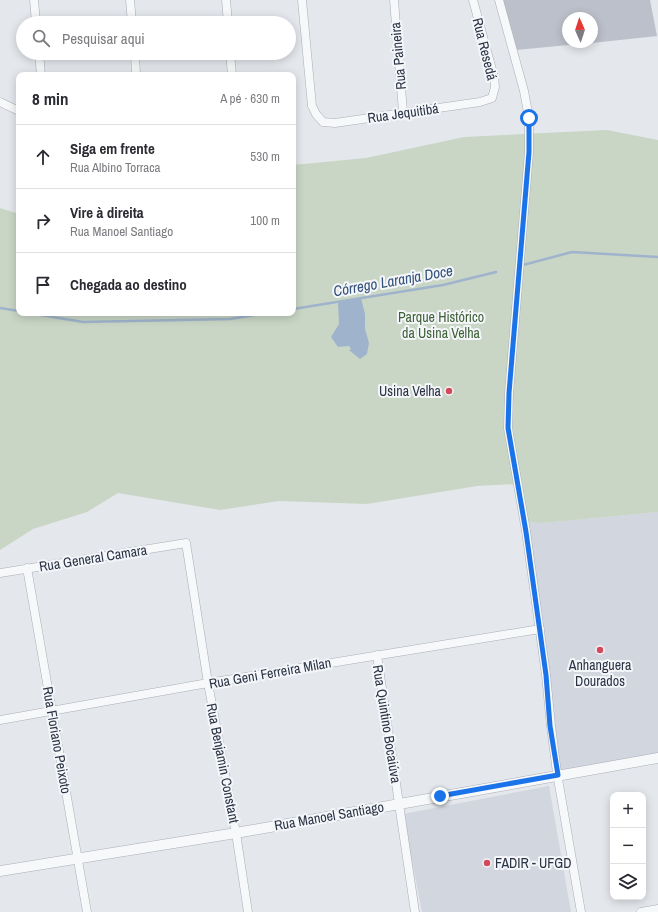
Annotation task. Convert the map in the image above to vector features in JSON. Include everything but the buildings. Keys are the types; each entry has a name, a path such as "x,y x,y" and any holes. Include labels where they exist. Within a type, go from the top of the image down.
{"street":[{"path":"34,0 35,16"},
{"path":"130,0 131,16"},
{"path":"226,0 227,16"},
{"name":"Rua Jequitibá","path":"302,0 312,106 316,114 323,122 335,123 480,102 492,98"},
{"name":"Rua Paineira","path":"394,0 403,112"},
{"name":"Rua Resedá","path":"473,0 494,77 495,87 492,98"},
{"path":"499,0 524,91 529,118 529,152 509,393 508,428 526,532 540,628 558,775 581,912"},
{"path":"40,60 41,72"},
{"path":"135,60 136,72"},
{"path":"231,60 232,72"},
{"path":"0,102 16,110"},
{"name":"Rua General Camara","path":"0,573 186,543"},
{"name":"Rua Benjamin Constant","path":"186,543 208,683 236,833 248,912"},
{"name":"Rua Floriano Peixoto","path":"27,568 79,859 87,912"},
{"name":"Rua Geni Ferreira Milan","path":"0,720 208,683 540,628"},
{"name":"Rua Quintino Bocaiúva","path":"376,655 415,912"},
{"name":"Rua Manoel Santiago","path":"0,871 236,833 658,758"},
{"path":"641,912 658,909"}],"shaded area":[{"name":"Anhanguera Dourados","path":"658,512 658,755 557,773 525,522 543,523"},
{"name":"FADIR - UFGD","path":"549,786 571,912 422,912 403,814"}],"green space":[{"name":"Parque Histórico da Usina Velha","path":"607,130 658,140 658,512 543,523 525,522 517,484 477,486 367,504 279,501 220,510 118,493 87,512 33,529 0,550 0,208 16,213 16,316 296,316 296,165 366,158 464,137"}],"water":[{"path":"361,298 365,314 365,329 369,343 367,354 360,359 349,350 351,349 349,346 338,347 331,337 339,324 338,302"}],"waterway":[{"name":"Córrego Laranja Doce","path":"523,265 572,252 658,257"},
{"name":"Córrego Laranja Doce","path":"296,309 443,285 496,272"},
{"name":"Córrego Laranja Doce","path":"0,308 16,311"},
{"name":"Córrego Laranja Doce","path":"47,316 83,322 230,319 248,316"}],"place":[{"name":"Usina Velha","path":"449,391"},
{"name":"Anhanguera Dourados","path":"600,650"},
{"name":"FADIR - UFGD","path":"487,863"}],"route":[{"path":"440,796 558,775 550,726 546,675 526,532 508,428 509,393 529,152 529,118"}]}
